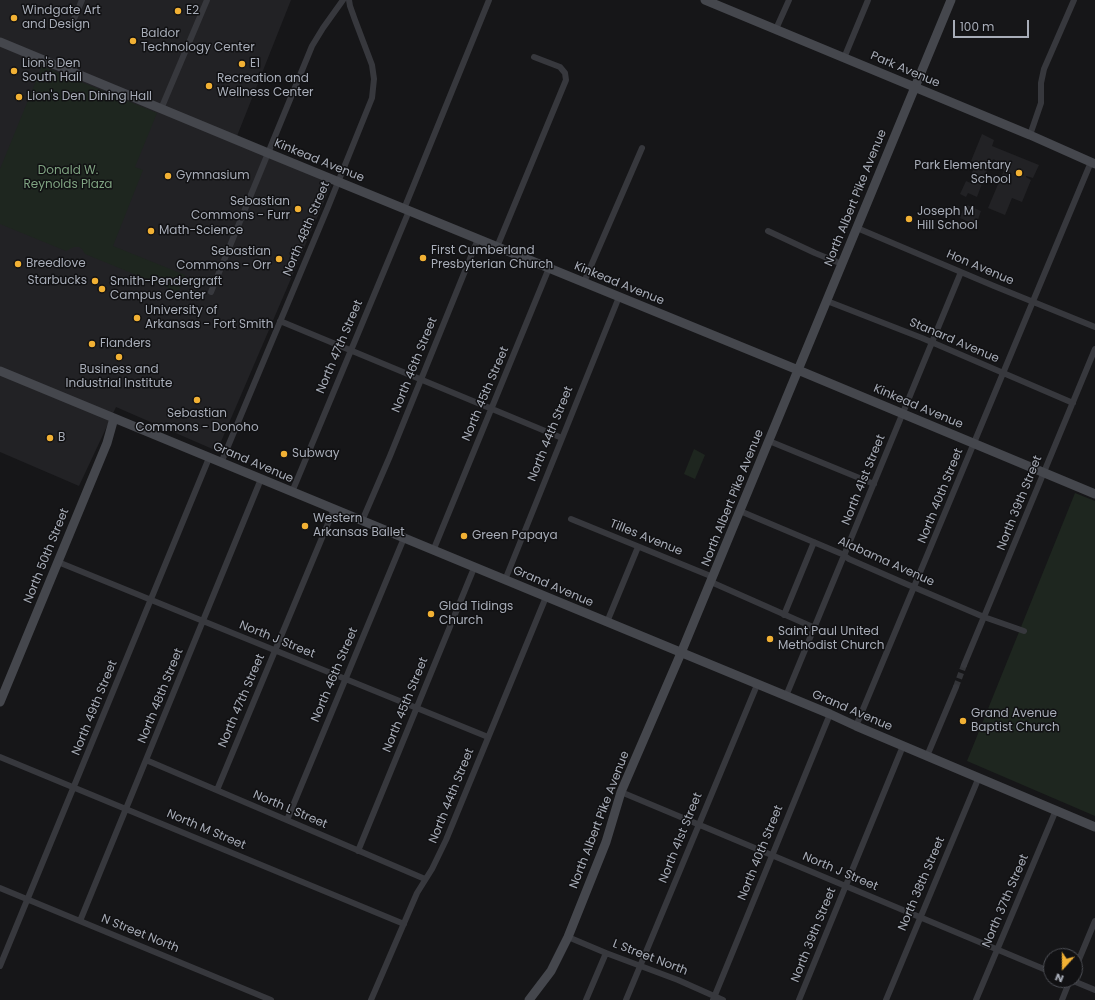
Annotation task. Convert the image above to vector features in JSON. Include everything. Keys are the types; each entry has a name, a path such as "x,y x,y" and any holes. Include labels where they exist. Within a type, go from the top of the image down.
{"street":[{"path":"71,26 82,0"},
{"path":"161,109 207,0"},
{"path":"211,292 312,46 343,0"},
{"name":"North 48th Street","path":"221,463 369,107 374,88 372,64 352,13 350,0"},
{"name":"North 47th Street","path":"292,492 351,350 489,0"},
{"name":"Park Avenue","path":"705,0 1030,135 1093,163"},
{"path":"776,29 789,0"},
{"path":"844,58 868,0"},
{"name":"North Albert Pike Avenue","path":"528,1000 551,971 568,937 606,842 621,792 682,653 951,0"},
{"path":"1030,135 1041,103 1041,83 1043,73 1074,0"},
{"name":"Kinkead Avenue","path":"0,42 798,370 1095,494"},
{"path":"497,247 566,80 565,73 560,67 534,57"},
{"path":"584,282 642,148"},
{"name":"North 40th Street","path":"856,726 1033,302 1093,163"},
{"name":"Hon Avenue","path":"857,228 1095,327"},
{"path":"768,231 842,264"},
{"name":"North 46th Street","path":"362,521 478,239"},
{"name":"North 45th Street","path":"433,550 549,268"},
{"name":"North 41st Street","path":"786,696 961,272"},
{"name":"North 44th Street","path":"505,580 619,297"},
{"name":"Stanard Avenue","path":"827,301 932,343 1073,403"},
{"path":"280,321 562,438"},
{"name":"North 39th Street","path":"964,665 1095,349"},
{"name":"Grand Avenue","path":"0,371 830,714 1095,827"},
{"name":"North 50th Street","path":"0,702 107,443 114,418"},
{"path":"769,441 874,484"},
{"name":"North 49th Street","path":"0,966 209,458"},
{"name":"North 48th Street","path":"80,922 261,479"},
{"name":"North 47th Street","path":"217,790 334,509"},
{"name":"Alabama Avenue","path":"740,511 984,617 1024,631"},
{"name":"Tilles Avenue","path":"571,519 712,580 784,615 815,628"},
{"name":"North 46th Street","path":"287,820 404,538"},
{"path":"784,615 814,542"},
{"path":"607,622 638,547"},
{"name":"North J Street","path":"58,562 488,737"},
{"name":"North 45th Street","path":"358,850 474,568"},
{"name":"North 44th Street","path":"371,1000 420,887 432,869 446,840 546,597"},
{"name":"North 41st Street","path":"626,1000 757,685"},
{"path":"927,756 956,686"},
{"name":"North 40th Street","path":"714,998 830,714"},
{"name":"North 39th Street","path":"799,1000 903,746"},
{"name":"North M Street","path":"0,757 404,924"},
{"name":"North L Street","path":"146,760 425,879"},
{"name":"North 38th Street","path":"886,1000 979,777"},
{"name":"North J Street","path":"621,792 1043,969"},
{"name":"North 37th Street","path":"976,1000 1056,810"},
{"name":"N Street North","path":"0,888 271,1000"},
{"path":"1083,950 1095,921"},
{"name":"L Street North","path":"568,937 640,967 678,980 714,998 723,1000"},
{"path":"586,1000 606,953"},
{"path":"1083,985 1095,990"},
{"path":"1062,1000 1067,988"}],"shaded area":[{"name":"University of Arkansas - Fort Smith","path":"0,0 291,0 237,136 335,176 217,451 116,407 79,486 0,452"},
{"name":"Park Elementary School","path":"982,134 994,140 992,146 1039,165 1033,178 1026,176 1031,180 1022,202 1012,198 1005,215 988,208 1004,170 995,166 997,162 994,159 990,162 977,197 968,193 966,197 960,194 966,181 973,184 976,178 971,175 976,163 971,161"},
{"name":"Park Elementary School","path":"967,205 981,211 976,225 960,218 964,207 966,208"}],"green space":[{"name":"Donald W. Reynolds Plaza","path":"42,66 157,113 135,167 143,170 113,246 185,275 178,292 85,254 79,247 74,247 66,251 0,224 0,169"},
{"path":"694,449 705,455 695,479 684,474"},
{"path":"1075,493 1095,501 1095,816 967,761"}],"tunnel":[{"path":"956,687 964,665"}],"place":[{"name":"E2","path":"178,11"},
{"name":"Windgate Art and Design","path":"14,18"},
{"name":"Baldor Technology Center","path":"133,41"},
{"name":"E1","path":"242,64"},
{"name":"Lion's Den South Hall","path":"14,71"},
{"name":"Recreation and Wellness Center","path":"209,86"},
{"name":"Lion's Den Dining Hall","path":"19,97"},
{"name":"Park Elementary School","path":"1019,173"},
{"name":"Gymnasium","path":"168,176"},
{"name":"Sebastian Commons - Furr","path":"298,209"},
{"name":"Joseph M Hill School","path":"909,219"},
{"name":"Math-Science","path":"151,231"},
{"name":"First Cumberland Presbyterian Church","path":"423,258"},
{"name":"Sebastian Commons - Orr","path":"279,259"},
{"name":"Breedlove","path":"18,264"},
{"name":"Starbucks","path":"95,281"},
{"name":"Smith-Pendergraft Campus Center","path":"102,289"},
{"name":"University of Arkansas - Fort Smith","path":"137,318"},
{"name":"Flanders","path":"92,344"},
{"name":"Business and Industrial Institute","path":"119,357"},
{"name":"Sebastian Commons - Donoho","path":"197,400"},
{"name":"B","path":"50,438"},
{"name":"Subway","path":"284,454"},
{"name":"Western Arkansas Ballet","path":"305,526"},
{"name":"Green Papaya","path":"464,536"},
{"name":"Glad Tidings Church","path":"431,614"},
{"name":"Saint Paul United Methodist Church","path":"770,639"},
{"name":"Grand Avenue Baptist Church","path":"963,721"}]}
